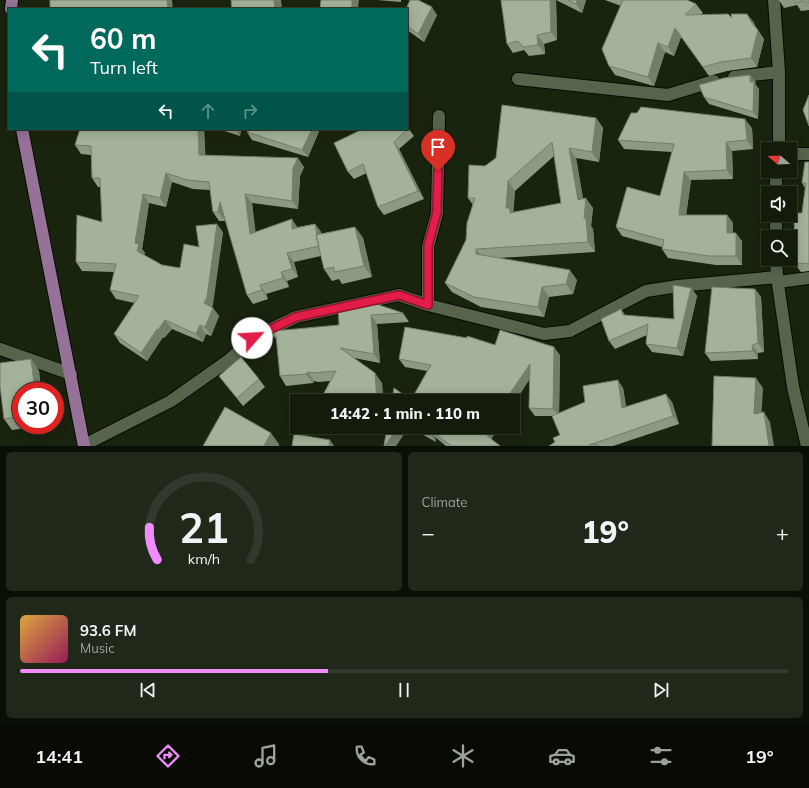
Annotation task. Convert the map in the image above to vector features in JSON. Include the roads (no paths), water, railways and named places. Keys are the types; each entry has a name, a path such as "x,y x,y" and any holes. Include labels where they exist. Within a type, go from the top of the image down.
{"main road":[{"path":"22,130 84,446"}],"street":[{"path":"774,0 779,72 779,142"},
{"path":"518,78 668,95 728,78 779,72"},
{"path":"428,305 428,246 437,212 439,116"},
{"path":"797,154 809,154"},
{"path":"776,266 777,279 794,387 808,446"},
{"path":"84,446 171,401 229,360 252,338 296,317 399,295 428,305 544,334 570,331 646,291 678,286 809,278"},
{"path":"0,348 71,374"}]}
